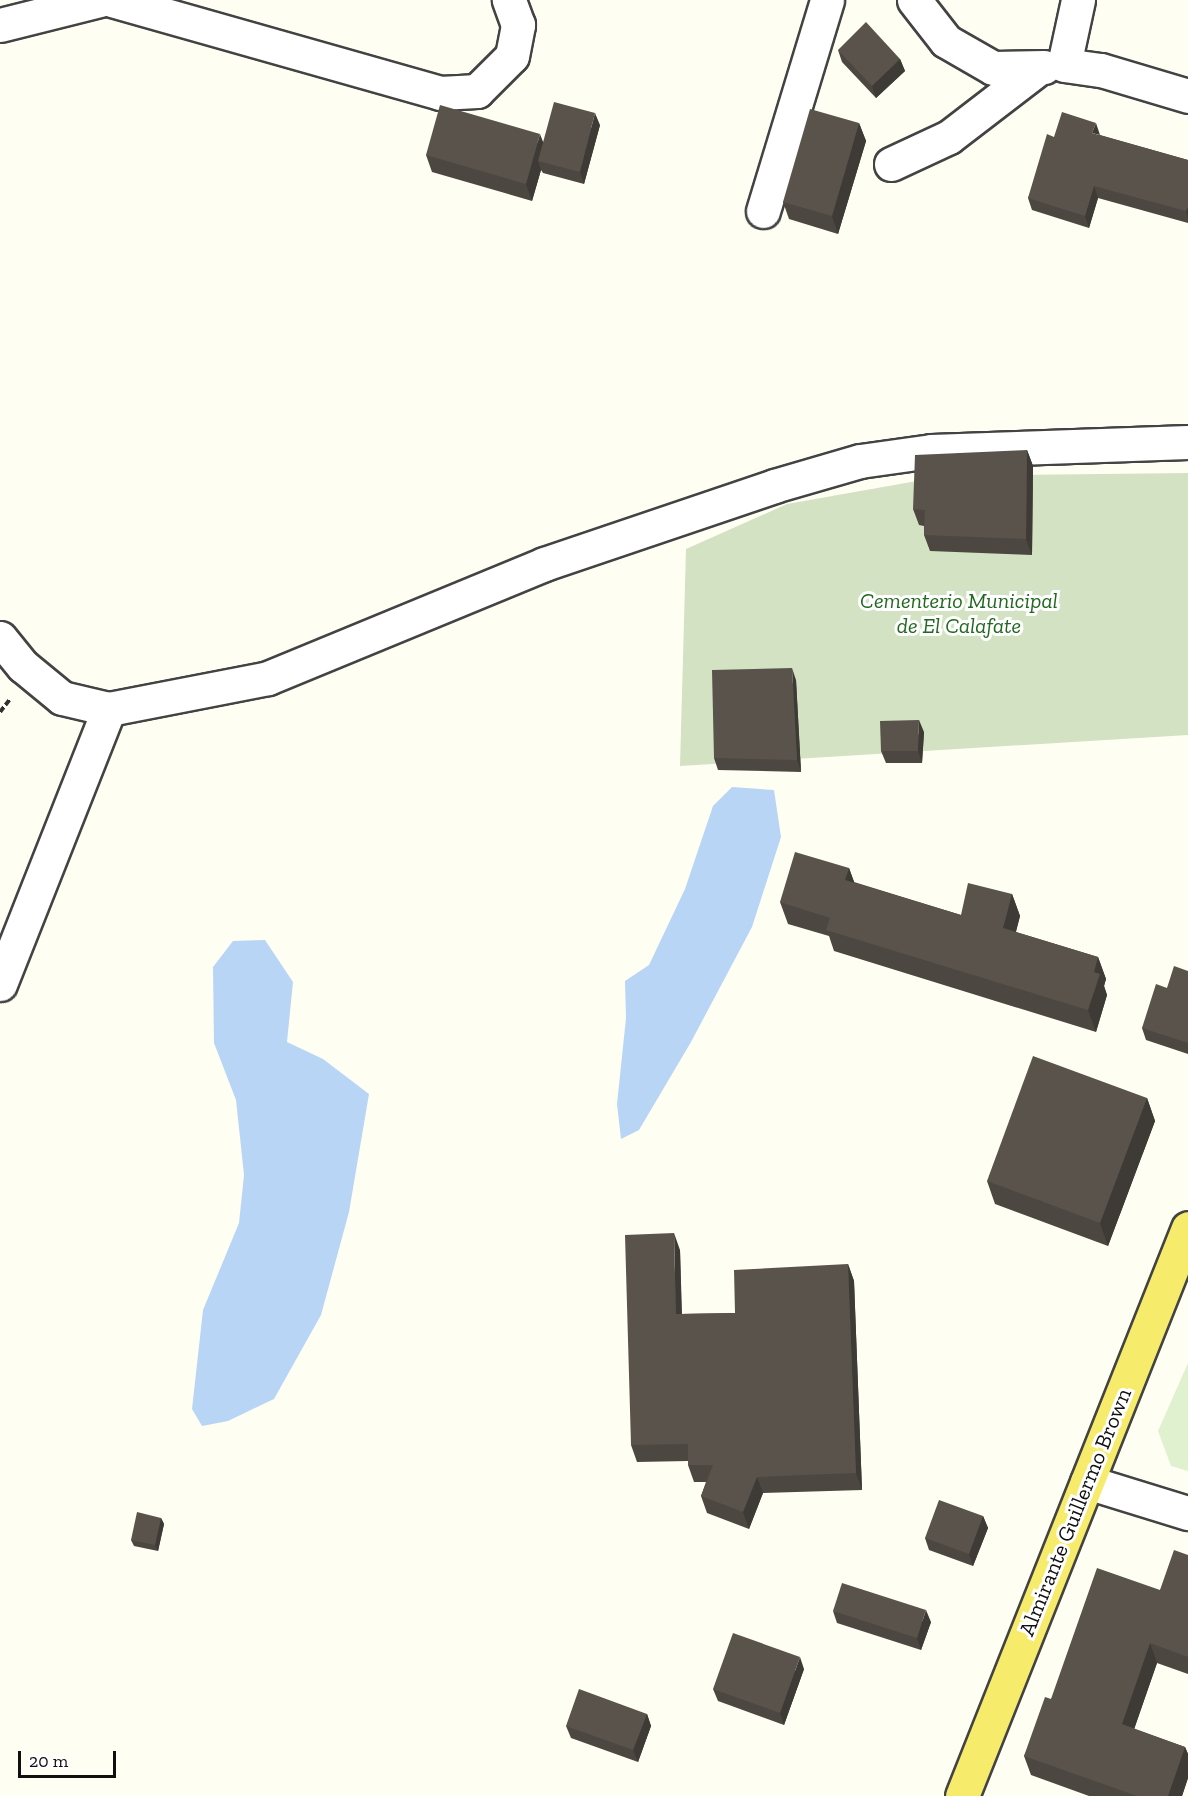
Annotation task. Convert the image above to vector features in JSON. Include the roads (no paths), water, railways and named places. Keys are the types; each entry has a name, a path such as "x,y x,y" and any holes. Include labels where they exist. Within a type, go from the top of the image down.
{"main road":[{"name":"Almirante Guillermo Brown","path":"962,1796 1188,1228"}],"street":[{"path":"0,25 100,0"},
{"path":"112,0 440,93 477,91 512,56 518,25 509,0"},
{"path":"763,211 827,0"},
{"path":"914,0 946,41 993,69 1051,66 1101,70 1188,96"},
{"path":"891,164 949,137 1051,66 1078,0"},
{"path":"0,638 23,666 62,698 109,709 268,678 544,564 774,486 860,461 931,451 1188,442"},
{"path":"0,984 109,709"},
{"path":"1088,1482 1188,1513"}],"water":[{"path":"732,787 774,790 781,837 752,927 691,1042 639,1130 621,1139 617,1104 626,1018 625,981 649,965 685,889 713,806"},
{"path":"265,940 293,982 287,1042 323,1059 369,1094 349,1212 321,1315 274,1399 228,1421 202,1426 192,1409 203,1310 239,1223 244,1175 236,1100 214,1043 213,967 233,941"}],"park label":[{"name":"Cementerio Municipal de El Calafate","path":"959,612"}]}
